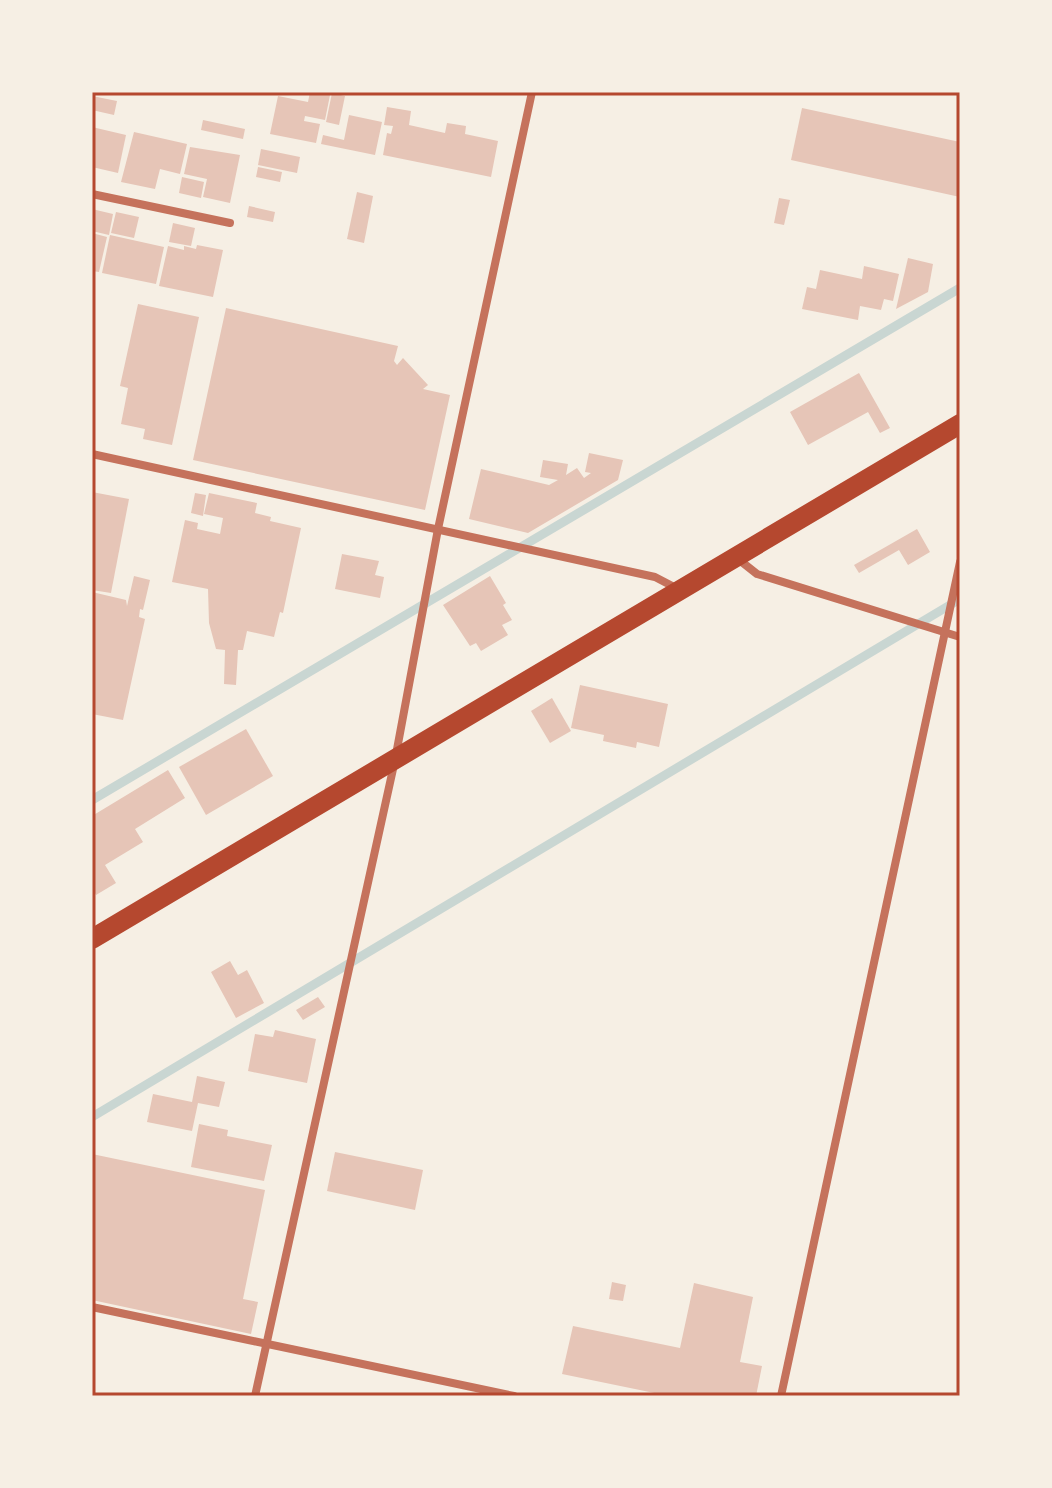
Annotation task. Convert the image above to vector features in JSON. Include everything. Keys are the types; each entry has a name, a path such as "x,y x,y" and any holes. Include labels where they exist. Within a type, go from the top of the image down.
{"main road":[{"path":"92,939 960,424"}],"street":[{"path":"255,1396 395,760 438,529 532,92"},
{"path":"92,194 230,223"},
{"path":"92,454 655,577 678,589"},
{"path":"734,556 757,574 960,637"},
{"path":"781,1396 960,562"},
{"path":"92,1307 514,1396"}],"building":[{"path":"310,92 330,95 325,120 305,116 304,121 320,124 316,143 270,134 278,96 308,102"},
{"path":"332,93 345,96 339,125 326,122"},
{"path":"92,96 117,101 114,115 92,110"},
{"path":"387,107 411,111 409,125 445,133 447,123 466,126 465,134 498,141 491,177 383,155 387,133 391,134 393,126 384,125"},
{"path":"802,108 960,142 960,197 791,160"},
{"path":"349,115 382,122 375,155 321,144 323,135 344,140"},
{"path":"203,120 245,129 243,139 201,130"},
{"path":"92,127 126,135 118,173 92,167"},
{"path":"134,132 187,144 180,174 160,169 155,189 121,182"},
{"path":"190,147 240,155 230,203 203,197 207,179 184,174"},
{"path":"261,149 300,157 297,173 258,165"},
{"path":"258,167 282,172 280,182 256,177"},
{"path":"182,177 204,182 201,198 179,193"},
{"path":"357,192 373,196 364,243 347,239"},
{"path":"779,198 790,200 784,225 774,223"},
{"path":"249,206 275,212 273,222 247,217"},
{"path":"92,209 113,214 109,235 92,231"},
{"path":"116,212 139,217 134,238 111,233"},
{"path":"173,223 195,228 191,246 169,242"},
{"path":"92,233 107,237 99,272 92,271"},
{"path":"110,235 164,247 156,284 102,273"},
{"path":"197,245 223,250 213,297 159,286 168,246 184,250 184,246 196,249"},
{"path":"908,258 933,264 928,292 896,309"},
{"path":"864,266 899,274 893,301 884,299 881,310 860,306 858,320 802,309 807,287 816,289 820,270 862,279"},
{"path":"138,304 199,317 172,445 143,439 145,429 121,424 128,388 120,386"},
{"path":"226,308 398,346 394,361 397,365 403,358 428,385 423,389 450,395 425,510 193,460"},
{"path":"859,373 890,428 880,433 868,412 808,445 790,412"},
{"path":"589,453 623,460 618,480 528,533 469,519 481,469 549,485 558,480 540,477 543,460 568,464 566,475 577,468 584,478 591,473 585,472"},
{"path":"92,492 129,499 111,593 92,590"},
{"path":"195,493 206,495 203,516 191,513"},
{"path":"209,493 257,503 255,513 271,517 270,521 301,528 283,613 280,612 274,637 247,631 243,650 238,650 236,685 224,684 225,650 216,649 209,623 208,589 172,582 185,520 198,523 197,529 220,534 223,518 204,514"},
{"path":"917,529 930,552 908,565 899,550 859,573 854,565"},
{"path":"342,554 379,561 375,575 384,577 380,598 335,589"},
{"path":"134,576 150,580 143,610 140,609 139,617 145,619 123,720 92,714 92,592 126,600 127,606"},
{"path":"490,576 512,620 502,625 508,635 481,651 476,643 470,646 443,605"},
{"path":"580,685 668,704 659,747 637,742 636,748 603,741 604,735 571,728"},
{"path":"552,698 571,731 550,743 531,711"},
{"path":"246,729 273,776 206,815 179,767"},
{"path":"168,770 185,798 135,829 143,842 105,865 116,883 96,895 92,888 92,816"},
{"path":"230,961 238,975 247,970 264,1003 236,1018 211,972"},
{"path":"318,997 325,1007 303,1020 296,1010"},
{"path":"275,1030 316,1039 307,1083 248,1071 255,1034 273,1037"},
{"path":"197,1076 225,1082 219,1107 198,1103 192,1131 147,1122 153,1094 192,1102"},
{"path":"199,1124 228,1130 227,1136 272,1145 264,1181 191,1167"},
{"path":"335,1152 423,1170 415,1210 327,1191"},
{"path":"92,1154 265,1190 243,1299 258,1302 251,1334 92,1300"},
{"path":"612,1282 626,1285 623,1301 609,1299"},
{"path":"694,1283 753,1297 740,1362 762,1366 756,1396 669,1396 562,1374 573,1326 680,1348"}],"waterway":[{"path":"92,800 960,288"},
{"path":"92,1117 960,599"}]}
